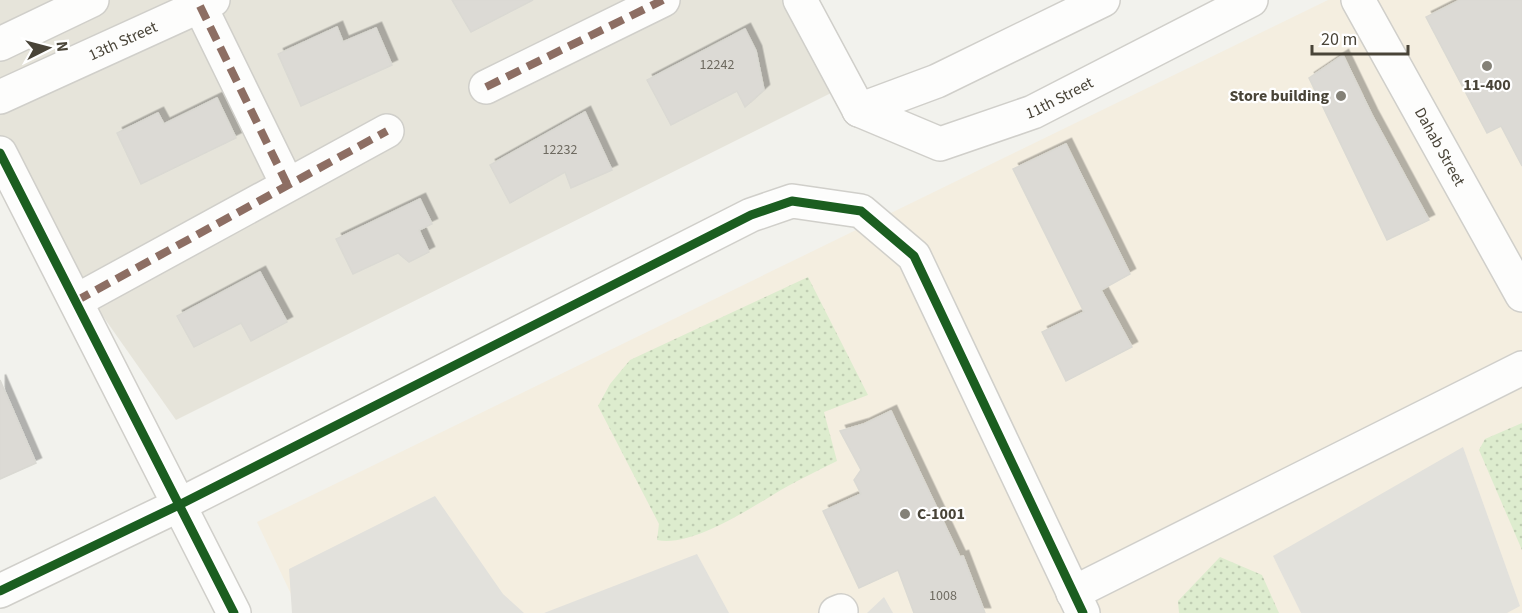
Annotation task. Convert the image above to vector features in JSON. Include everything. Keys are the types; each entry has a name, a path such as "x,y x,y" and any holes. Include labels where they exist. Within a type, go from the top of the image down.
{"street":[{"path":"0,44 92,0"},
{"path":"486,87 663,0"},
{"path":"800,0 859,110 937,81 1103,0"},
{"name":"11th Street","path":"859,110 940,144 1033,112 1251,0"},
{"name":"Dahab Street","path":"1358,0 1522,295"},
{"path":"206,3 287,184"},
{"name":"13th Street","path":"0,97 206,3"},
{"path":"76,301 387,131"},
{"path":"0,153 234,613"},
{"path":"0,591 179,505 751,214 792,201 861,211 914,256 1078,603 1522,368"}],"shaded area":[{"path":"0,0 788,0 831,93 176,420 0,170"},
{"path":"1328,0 1522,0 1522,613 300,613 257,522"},
{"path":"1463,447 1520,606 1507,613 1301,613 1273,556"},
{"path":"435,496 503,594 524,613 292,613 289,569"},
{"path":"697,554 729,613 544,613"},
{"path":"884,597 893,613 867,613"}],"green space":[{"path":"808,277 868,395 824,412 837,461 706,531 672,541 657,540 659,524 598,406 610,384 630,360"},
{"path":"1522,423 1522,550 1479,450 1485,439"},
{"path":"1220,557 1262,575 1279,613 1179,613 1178,601"}],"building":[{"path":"452,0 533,0 471,32"},
{"name":"11-400","path":"1460,0 1522,0 1522,166 1501,126 1487,133 1426,17"},
{"path":"337,27 343,42 376,28 392,65 301,106 278,54"},
{"path":"745,29 756,51 764,90 745,107 737,91 671,125 647,80"},
{"path":"1343,55 1372,115 1429,220 1387,240 1309,78"},
{"path":"217,98 236,138 141,184 117,133 158,113 164,124"},
{"path":"585,112 612,170 571,188 565,172 510,203 490,165"},
{"path":"1066,144 1130,274 1101,290 1132,347 1066,381 1042,332 1084,312 1013,169"},
{"path":"420,199 432,224 419,230 429,252 409,262 398,253 353,274 336,239"},
{"path":"260,272 287,322 251,341 241,323 194,347 177,316"},
{"path":"0,380 36,463 0,479"},
{"path":"891,411 960,557 963,556 985,613 914,613 898,570 859,588 823,511 861,494 854,480 861,470 840,431 864,424"}],"marked path":[{"path":"486,87 663,0"},
{"path":"200,6 287,184"},
{"path":"76,301 387,131"}],"cycle path":[{"path":"0,153 234,613"},
{"path":"0,591 179,505 751,215 792,201 861,211 914,256 1083,613"}],"place":[{"name":"11-400","path":"1487,66"},
{"name":"Store building","path":"1341,96"},
{"name":"C-1001","path":"905,514"}]}
